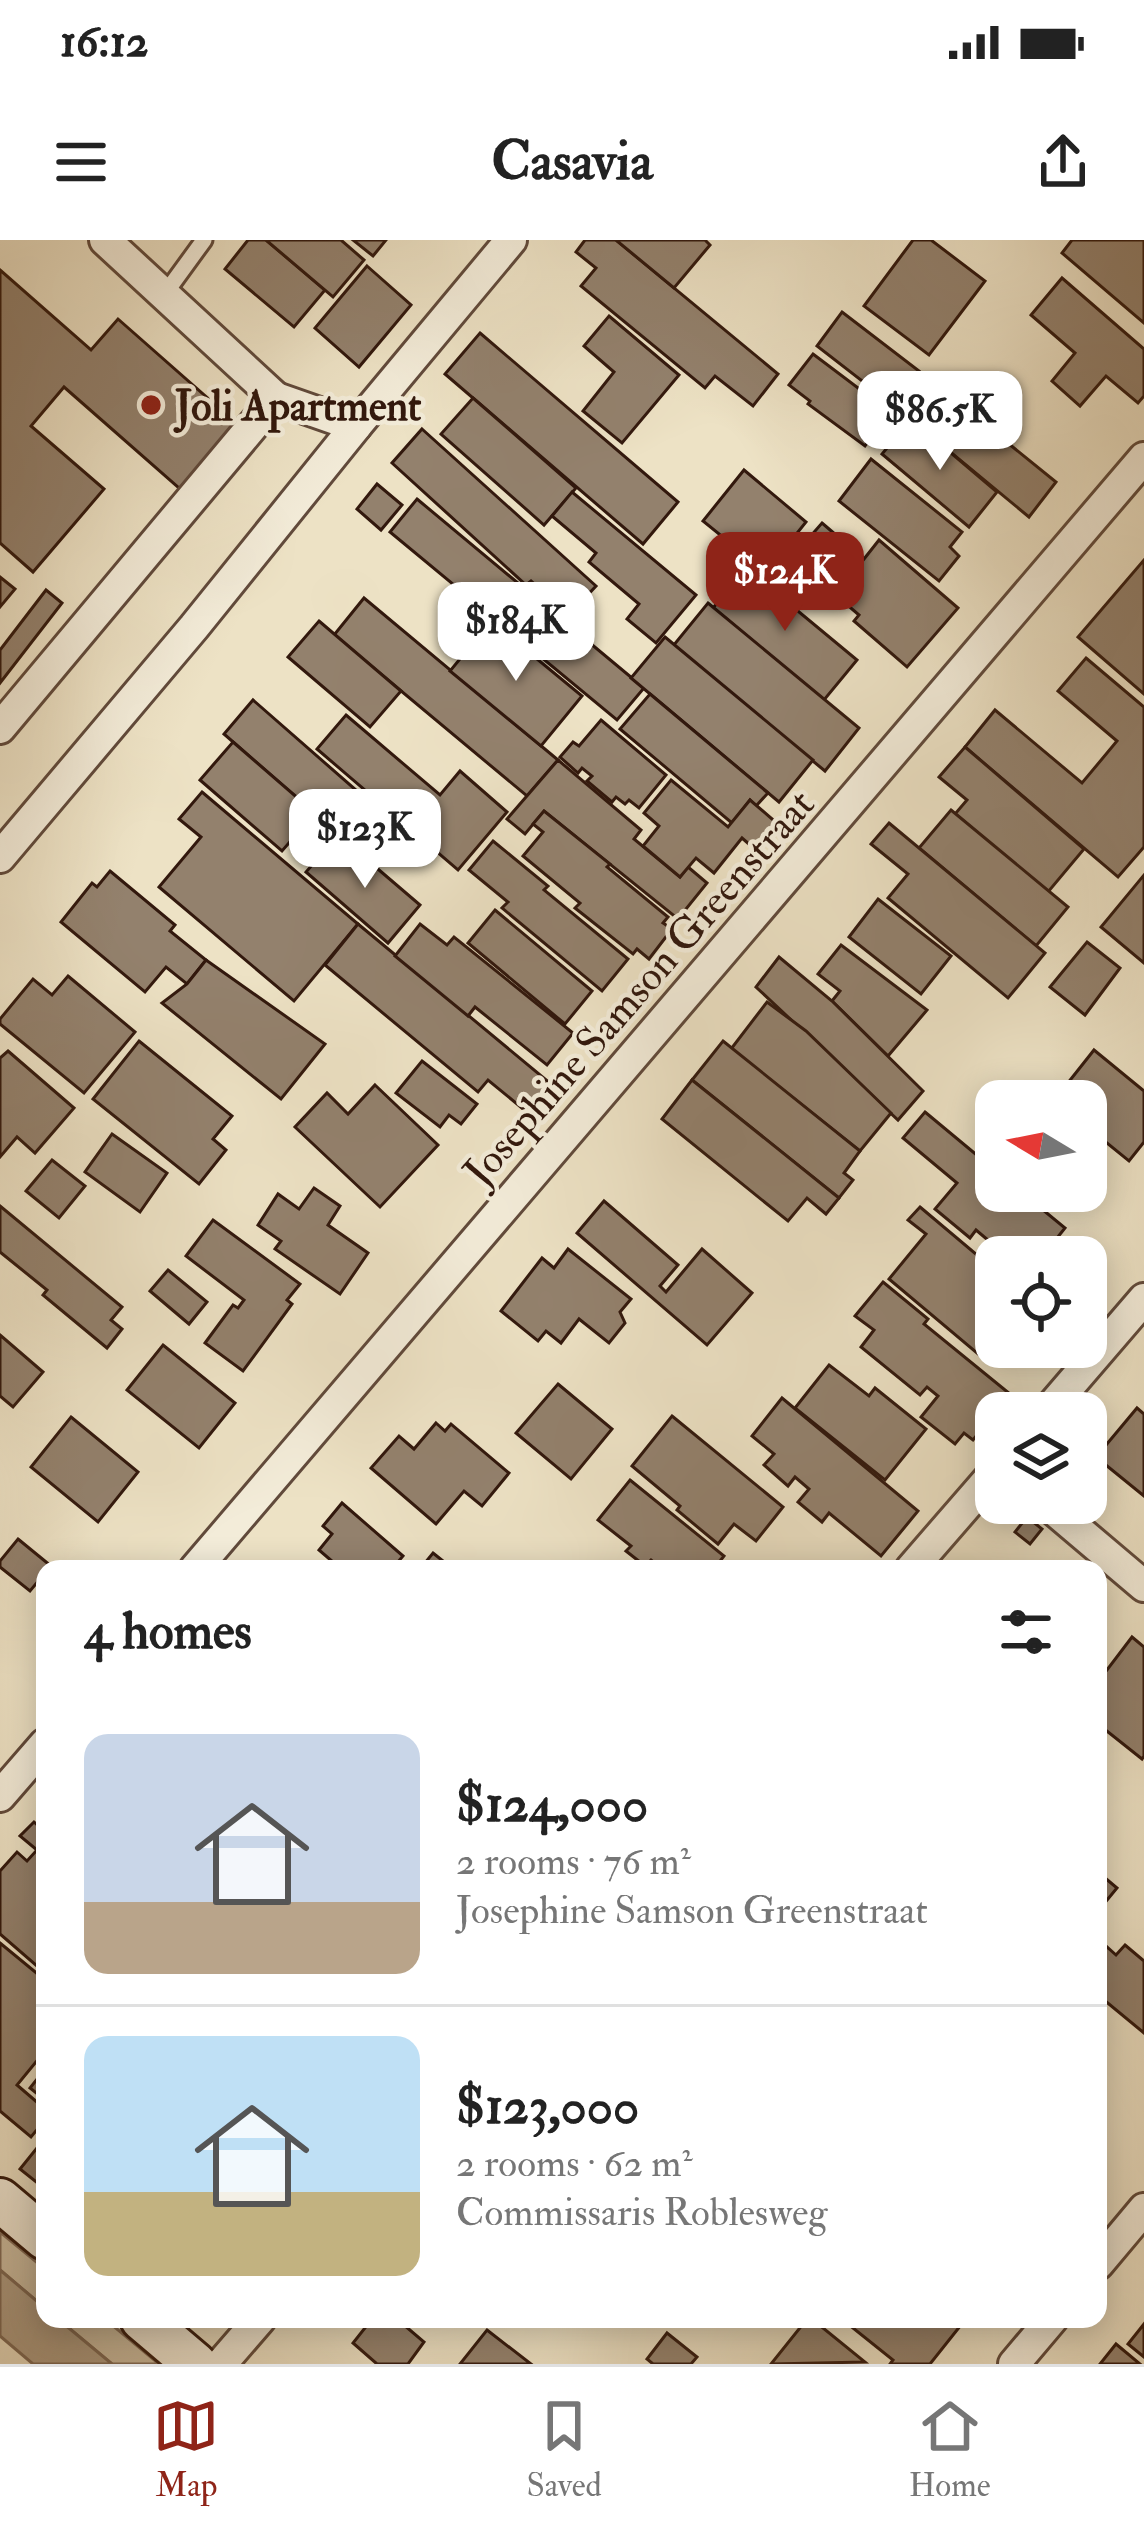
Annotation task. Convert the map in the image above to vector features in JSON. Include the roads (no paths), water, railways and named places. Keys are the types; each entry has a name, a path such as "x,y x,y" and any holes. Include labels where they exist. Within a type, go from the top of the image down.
{"street":[{"path":"0,857 511,240"},
{"path":"118,244 164,295 276,398 356,426"},
{"path":"0,728 276,398"},
{"name":"Josephine Samson Greenstraat","path":"203,1560 1144,458"},
{"path":"1064,1392 1144,1299"},
{"path":"919,1560 975,1495"},
{"path":"1071,1524 1144,1586"},
{"path":"0,1796 36,1754"},
{"path":"0,2200 36,2230"},
{"path":"1107,2253 1144,2209"},
{"path":"153,2328 195,2364"},
{"path":"221,2364 252,2328"},
{"path":"1015,2364 1045,2328"}],"lane":[{"path":"164,295 205,240"}],"place":[{"name":"Joli Apartment","path":"151,405"}]}
